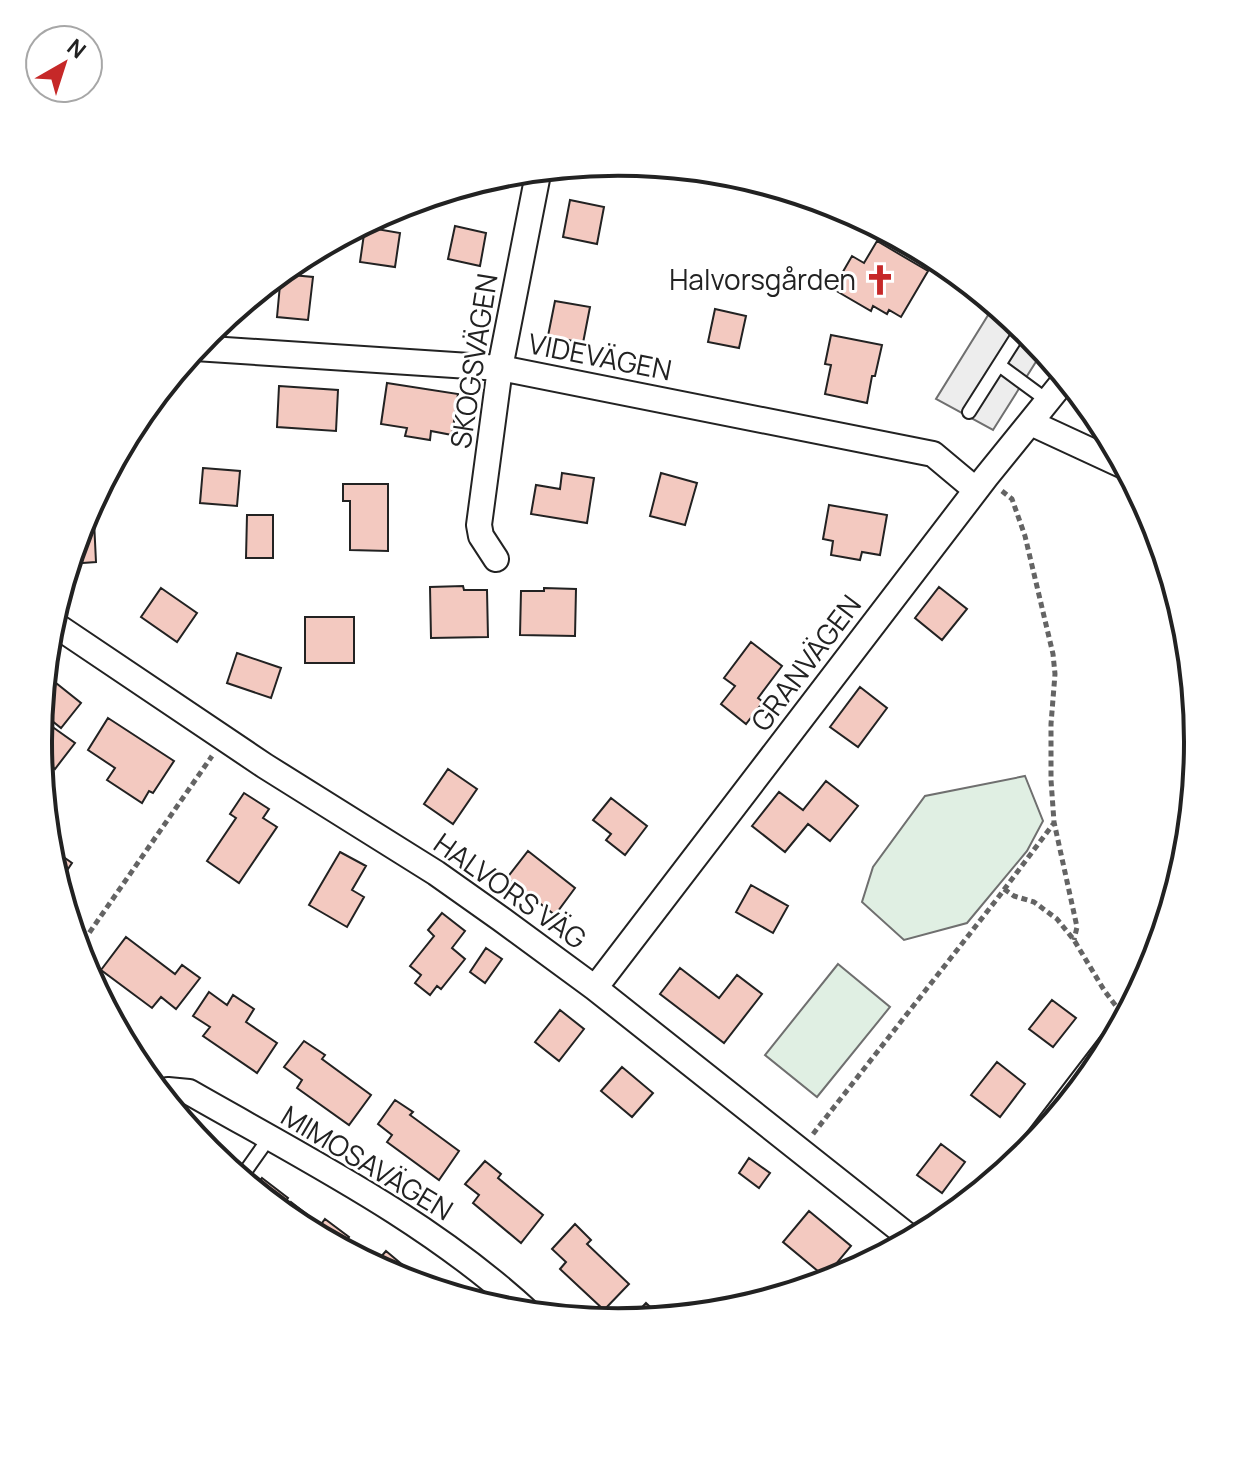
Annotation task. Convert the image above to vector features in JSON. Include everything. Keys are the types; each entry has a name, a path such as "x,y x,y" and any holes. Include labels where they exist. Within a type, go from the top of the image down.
{"street":[{"name":"SKOGSVÄGEN","path":"496,559 481,536 479,525 500,368 537,181"},
{"name":"VIDEVÄGEN","path":"211,349 500,368 933,454 981,484"},
{"name":"GRANVÄGEN","path":"595,988 981,484 1059,387"},
{"path":"1031,423 1109,459"},
{"name":"HALVORS VÄG","path":"63,630 224,738 436,873 501,919 595,988 903,1232"},
{"name":"MIMOSAVÄGEN","path":"172,1090 189,1092 352,1185 437,1238 511,1298"}],"lane":[{"path":"969,412 1016,338"},
{"path":"999,365 1048,401"},
{"path":"247,1169 269,1138"}],"path":[{"path":"981,484 1012,499 1025,536 1053,654 1051,780 1054,822 1077,927 1074,940"},
{"path":"87,937 224,738"},
{"path":"800,1151 1054,822"},
{"path":"1004,889 1014,896 1034,902 1057,919 1118,1009"}],"green space":[{"path":"1025,776 1043,821 1027,851 967,923 904,940 862,902 873,867 925,796"},
{"path":"838,964 890,1007 817,1097 765,1055"}],"shaded area":[{"path":"989,314 1037,360 993,430 936,399"}],"building":[{"path":"570,200 604,207 597,244 563,237"},
{"path":"455,226 486,233 480,266 448,259"},
{"path":"379,229 400,233 395,267 360,262 364,236"},
{"name":"Halvorsgården","path":"877,241 928,271 901,317 873,306 871,311 833,289 852,256 864,263"},
{"path":"298,276 313,277 308,320 277,317 280,289"},
{"path":"555,301 590,307 583,343 548,336"},
{"path":"715,309 746,316 739,348 708,342"},
{"path":"831,335 882,345 867,403 825,394 831,365 825,364"},
{"path":"387,383 458,394 452,435 431,431 430,440 405,436 407,428 381,424"},
{"path":"279,386 338,390 336,431 277,427"},
{"path":"203,468 240,471 237,506 200,503"},
{"path":"562,473 594,478 587,523 531,514 536,485 560,489"},
{"path":"661,473 697,483 685,525 650,516"},
{"path":"343,484 388,484 388,551 350,550 350,501 343,501"},
{"path":"829,505 887,515 880,555 862,552 860,560 831,555 833,541 823,539"},
{"path":"247,515 273,515 273,558 246,558"},
{"path":"94,527 96,562 81,563"},
{"path":"463,586 464,590 487,590 488,637 431,638 430,587"},
{"path":"939,587 967,609 942,640 915,618"},
{"path":"161,588 197,613 177,642 141,617"},
{"path":"544,588 576,589 575,636 520,635 521,591 544,591"},
{"path":"305,617 354,617 354,663 305,663"},
{"path":"751,642 782,666 758,698 763,702 746,724 721,704 735,686 724,678"},
{"path":"237,653 281,668 271,698 227,683"},
{"path":"55,683 81,703 61,728 53,721"},
{"path":"860,687 887,708 858,747 830,727"},
{"path":"108,718 174,761 153,793 149,791 142,803 107,780 115,768 88,750"},
{"path":"54,728 75,743 55,769 53,767"},
{"path":"448,769 477,789 453,824 424,804"},
{"path":"826,781 858,806 830,841 808,824 785,852 752,826 779,792 803,810"},
{"path":"244,793 269,809 263,818 277,827 239,883 207,861 236,818 230,814"},
{"path":"611,798 647,826 625,855 606,840 611,834 593,820"},
{"path":"528,851 575,888 555,915 507,878"},
{"path":"340,852 366,866 352,890 364,897 347,927 309,905"},
{"path":"64,857 72,863 67,871"},
{"path":"751,885 788,906 773,933 736,912"},
{"path":"442,913 465,931 452,948 465,959 441,989 437,986 430,995 415,983 421,975 410,966 434,936 428,930"},
{"path":"126,937 175,974 182,965 200,978 176,1009 161,997 152,1008 101,970"},
{"path":"486,948 502,959 485,983 470,972"},
{"path":"680,968 719,998 737,975 762,994 724,1043 660,994"},
{"path":"209,992 227,1005 233,995 254,1009 246,1022 277,1043 257,1073 203,1036 210,1027 193,1016"},
{"path":"1052,1000 1076,1018 1053,1047 1029,1029"},
{"path":"560,1010 584,1029 559,1061 535,1042"},
{"path":"304,1041 325,1055 322,1059 371,1095 349,1125 297,1088 302,1080 284,1067"},
{"path":"997,1062 1025,1084 1000,1117 971,1095"},
{"path":"622,1067 653,1093 632,1117 601,1091"},
{"path":"395,1100 459,1151 439,1180 387,1142 392,1135 378,1124"},
{"path":"941,1144 965,1162 942,1193 917,1175"},
{"path":"749,1158 770,1173 759,1188 739,1173"},
{"path":"485,1161 501,1174 498,1178 543,1215 521,1243 473,1203 479,1195 465,1184"},
{"path":"262,1178 288,1198 286,1200 274,1191 260,1180"},
{"path":"809,1211 851,1246 835,1265 818,1271 783,1242"},
{"path":"325,1219 349,1237 347,1239 321,1224"},
{"path":"575,1224 591,1240 587,1244 629,1284 606,1308 601,1308 560,1269 566,1262 552,1249"},
{"path":"386,1251 403,1265 402,1265 382,1256"}],"place":[{"name":"Halvorsgården","path":"880,280"}]}
